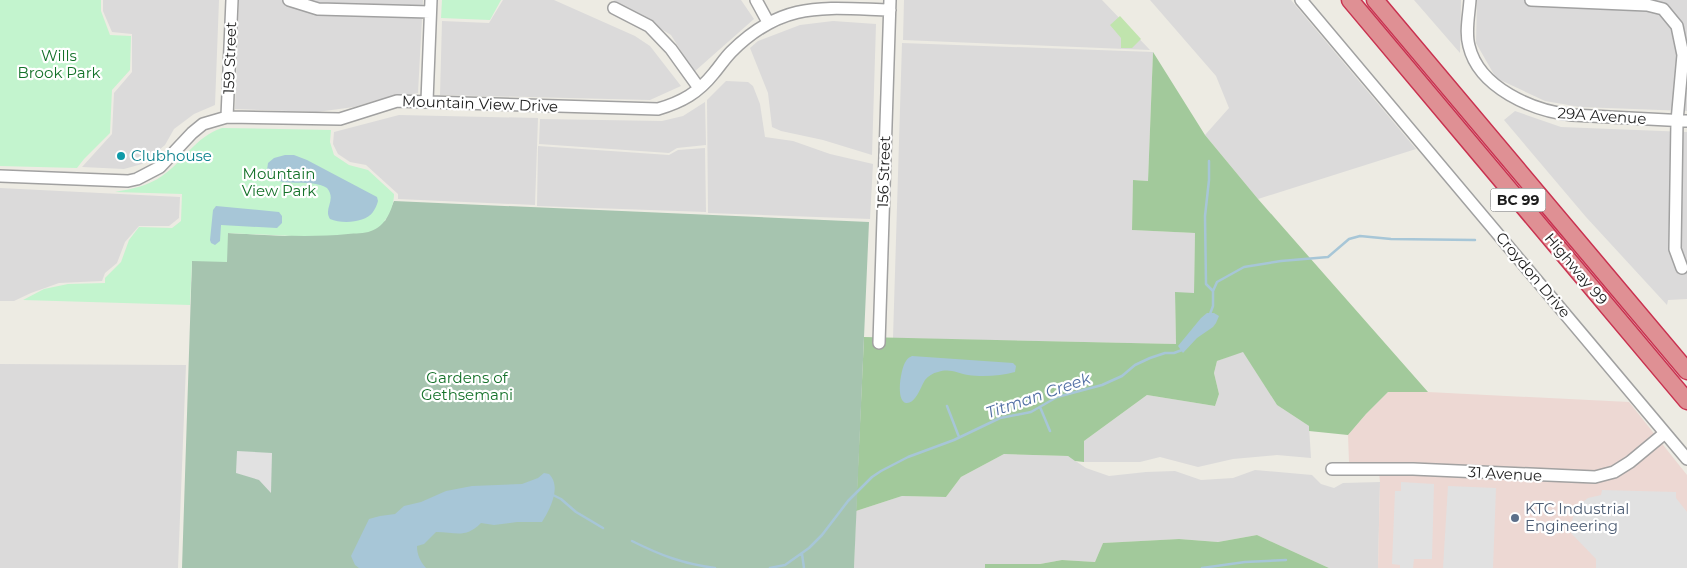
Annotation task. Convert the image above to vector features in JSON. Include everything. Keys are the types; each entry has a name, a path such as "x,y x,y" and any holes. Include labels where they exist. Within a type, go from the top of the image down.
{"highway":[{"name":"Highway 99","path":"1350,0 1687,401"},
{"name":"Highway 99","path":"1374,0 1687,371"}],"street":[{"name":"159 Street","path":"227,117 232,0"},
{"path":"289,0 318,9 430,12"},
{"path":"426,101 431,0"},
{"path":"756,0 768,22"},
{"name":"Croydon Drive","path":"1301,0 1687,459"},
{"name":"29A Avenue","path":"1470,0 1467,36 1473,61 1489,79 1506,93 1530,106 1555,114 1682,121"},
{"path":"1531,0 1647,5 1663,9 1677,26 1683,55 1682,121 1675,248 1682,268"},
{"name":"Mountain View Drive","path":"0,176 128,181 137,179 160,167 203,124 227,117 340,119 397,101 658,109 677,103 692,94 713,74 730,52 755,30 768,22 800,10 890,5"},
{"name":"156 Street","path":"879,343 890,5"},
{"path":"614,8 649,26 671,49 699,88"},
{"name":"31 Avenue","path":"1332,468 1413,469 1595,477 1614,472 1630,462 1665,433"}],"shaded area":[{"path":"103,0 219,0 215,105 194,114 174,129 165,145 142,164 124,169 82,167 112,134 114,93 132,72 132,34 112,32 103,11"},
{"path":"239,0 423,0 418,93 377,100 354,107 317,112 235,109"},
{"path":"503,0 554,0 635,36 650,46 681,86 650,100 440,95 442,21 489,23"},
{"path":"613,0 741,0 754,19 694,72 671,35"},
{"path":"904,0 1102,0 1150,50 903,40"},
{"path":"1150,0 1291,0 1416,149 1258,199 1205,135 1229,108 1216,76"},
{"path":"1414,0 1461,0 1460,53"},
{"path":"1477,0 1687,0 1687,111 1580,107 1545,101 1496,78 1476,43"},
{"path":"833,21 876,24 872,155 772,127 768,93 750,48 758,41 800,25"},
{"path":"902,43 1153,52 1148,181 1133,180 1132,230 1195,233 1194,293 1175,293 1176,344 893,338"},
{"path":"726,81 748,82 753,86 760,104 765,137 793,141 830,154 873,164 870,219 708,213 707,100"},
{"path":"705,102 706,145 677,148 669,153 539,144 540,119 662,121 683,116"},
{"path":"1515,111 1561,127 1687,132 1687,299 1668,300 1667,305 1586,217 1504,120"},
{"path":"399,115 538,118 535,205 398,199 398,194 366,165 350,162 338,154 333,144 334,132"},
{"path":"538,146 669,155 678,150 705,148 706,212 537,206"},
{"path":"0,188 180,197 179,218 169,226 139,226 125,242 117,263 105,273 102,281 59,283 14,301 0,301"},
{"path":"1243,351 1277,405 1309,426 1311,458 1277,455 1233,459 1198,467 1160,457 1140,462 1084,462 1084,441 1147,395 1215,406 1219,394 1214,373 1217,361"},
{"path":"0,364 186,365 178,568 0,568"},
{"path":"1388,392 1428,392 1629,402 1687,475 1687,568 1378,568 1380,482 1378,463 1349,462 1348,435"},
{"path":"237,451 272,453 271,493 259,480 236,473"},
{"path":"1004,454 1068,456 1086,468 1109,476 1175,471 1201,480 1233,478 1255,470 1312,475 1321,484 1334,488 1343,483 1380,482 1378,568 1329,568 1257,535 1218,542 1179,539 1103,543 1095,562 1062,560 1040,564 986,564 985,568 854,568 856,511 902,496 946,497 961,477"},
{"path":"1401,482 1434,484 1432,559 1414,559 1413,568 1400,568 1400,565 1392,564 1395,491 1401,491"},
{"path":"1448,486 1496,488 1493,568 1443,568"},
{"path":"1602,490 1676,492 1676,498 1687,512 1687,568 1596,568 1596,559 1570,532 1575,508 1588,498 1601,495"}],"green space":[{"name":"Wills Brook Park","path":"0,0 101,0 101,11 110,35 131,36 130,70 112,90 110,133 77,168 0,166"},
{"path":"442,0 501,0 490,20 441,18"},
{"path":"1120,16 1141,39 1132,48 1121,48 1121,38 1110,25"},
{"path":"1153,52 1205,135 1258,199 1428,392 1388,392 1348,435 1309,431 1309,426 1277,405 1243,352 1217,361 1214,373 1219,394 1215,406 1147,395 1084,441 1084,462 1075,461 1068,456 1004,454 961,477 946,497 902,496 856,511 864,337 1176,344 1175,292 1194,293 1195,233 1132,230 1133,180 1148,181"},
{"name":"Mountain View Park","path":"222,128 331,130 330,142 334,155 349,165 368,170 394,194 388,216 376,229 362,233 303,236 228,233 227,262 192,261 190,305 23,300 44,289 68,284 105,283 105,278 121,262 129,240 139,227 172,228 181,221 182,194 115,192 139,187 157,179 170,170 204,137"},
{"name":"Gardens of Gethsemani","path":"394,201 869,222 854,568 182,568 192,261 227,233 285,236 385,221"},
{"path":"1257,535 1329,568 985,568 985,564 1040,564 1062,560 1095,562 1103,543 1179,539 1218,542"}],"water":[{"path":"294,155 307,160 377,197 378,201 374,211 369,216 353,222 341,222 330,219 328,211 331,196 327,188 313,184 284,182 270,177 267,170 268,163 274,158"},
{"path":"216,206 279,212 282,216 282,223 277,228 221,225 220,241 215,245 210,240 213,210"},
{"path":"1207,313 1214,313 1219,316 1216,323 1197,338 1183,353 1178,346"},
{"path":"912,356 1013,363 1016,366 1015,372 991,376 968,375 950,371 936,372 925,380 913,401 906,403 901,396 901,376 904,364"},
{"path":"544,473 549,474 553,479 555,491 551,505 542,522 517,522 494,525 481,523 470,531 460,534 436,532 424,544 417,546 419,558 426,568 359,568 355,565 351,556 369,519 395,514 404,506 421,502 446,491 472,486 522,484 538,478"}],"waterway":[{"name":"Titman Creek","path":"1209,161 1205,216 1206,284 1213,291 1213,306 1210,314"},
{"path":"1213,291 1217,282 1244,267 1281,261 1328,257 1349,239 1360,236 1391,239 1475,240"},
{"name":"Titman Creek","path":"770,568 785,565 809,548 822,535 848,501 872,477 881,471 908,457 954,440 1000,418 1031,412 1057,397 1102,385 1122,376 1135,365 1150,358 1182,350"},
{"path":"947,406 959,437"},
{"path":"1040,407 1050,431"},
{"path":"553,495 561,499 576,512 603,528"},
{"name":"Titman Creek","path":"632,541 672,558 715,568"},
{"path":"802,554 804,568"},
{"path":"1202,568 1245,562 1286,560"}],"place":[{"name":"Clubhouse","path":"121,156"},
{"name":"KTC Industrial Engineering","path":"1515,518"}]}
